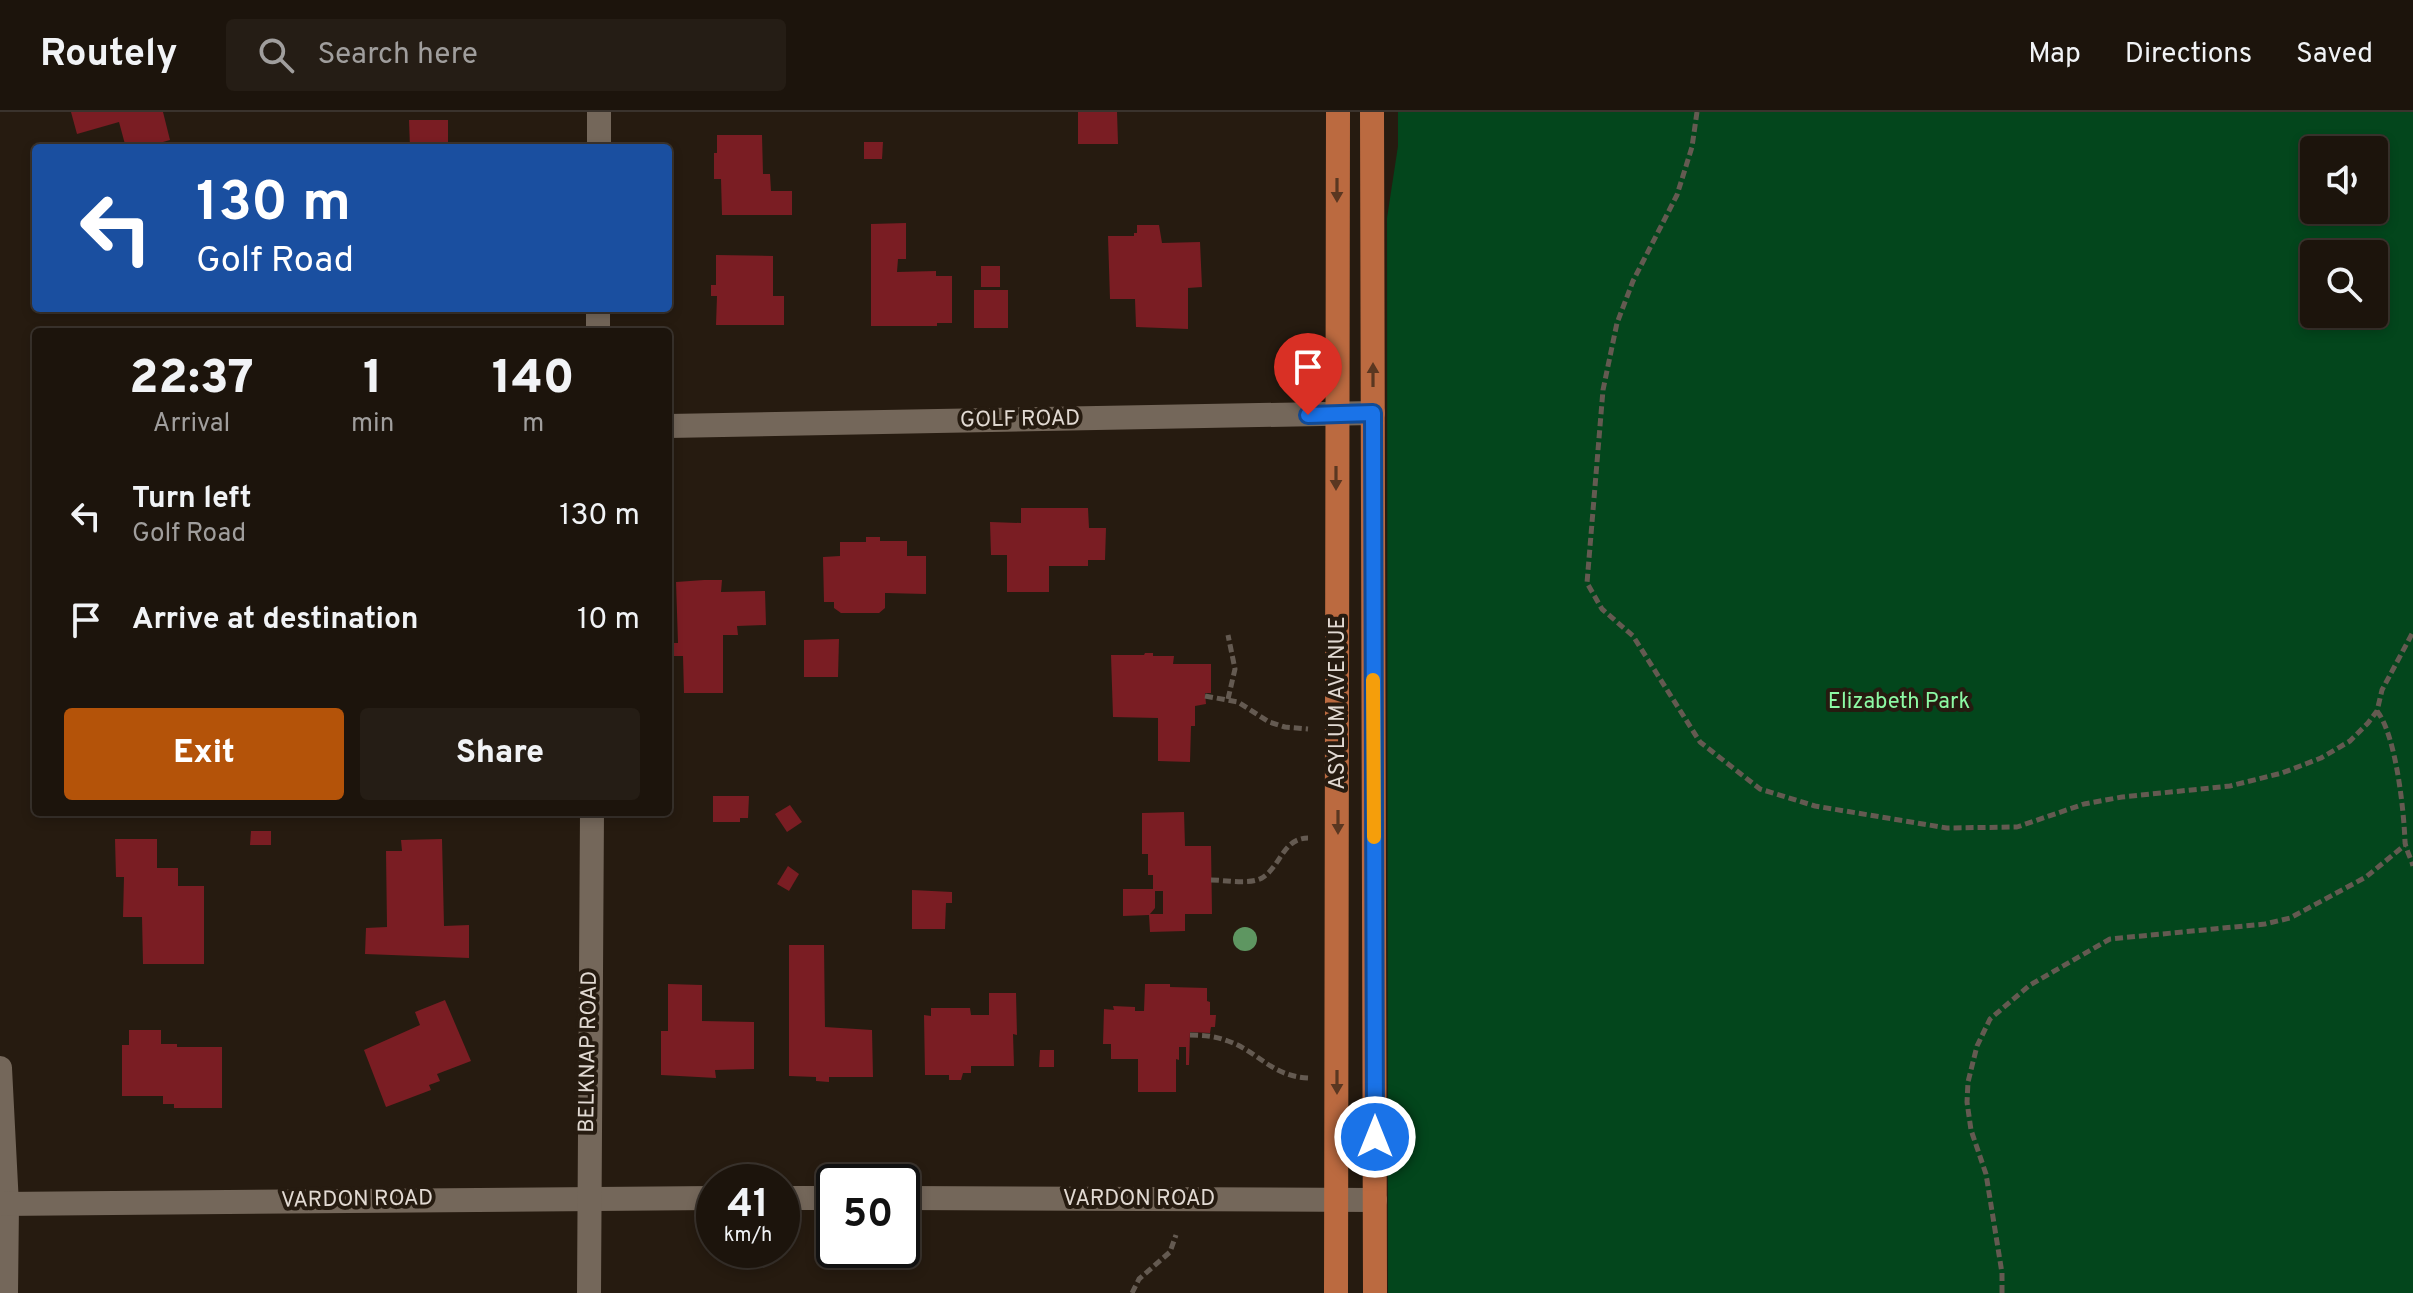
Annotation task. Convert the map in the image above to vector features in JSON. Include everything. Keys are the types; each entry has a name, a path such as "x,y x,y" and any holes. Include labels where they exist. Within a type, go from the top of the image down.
{"main road":[{"name":"ASYLUM AVENUE","path":"1336,1293 1338,112"},
{"name":"ASYLUM AVENUE","path":"1372,112 1375,1293"}],"street":[{"path":"599,112 599,144"},
{"name":"GOLF ROAD","path":"672,426 1373,413"},
{"name":"BELKNAP ROAD","path":"589,1293 592,816"},
{"path":"0,1068 6,1293"},
{"name":"VARDON ROAD","path":"4,1204 696,1198"},
{"name":"VARDON ROAD","path":"920,1198 1375,1200"}],"path":[{"path":"1697,112 1692,147 1677,195 1633,281 1617,323 1603,390 1587,583 1602,609 1633,636 1700,742 1760,789 1815,806 1947,828 2017,827 2084,804 2230,786 2282,773 2321,758 2350,741 2377,711 2382,690 2413,632"},
{"path":"1228,635 1235,669 1228,699"},
{"path":"1205,696 1228,699 1269,722 1309,729"},
{"path":"2377,711 2388,728 2404,812 2405,845 2413,866"},
{"path":"1211,880 1258,879 1267,873 1292,842 1309,838"},
{"path":"2002,1293 2001,1262 1986,1174 1971,1130 1967,1102 1968,1082 1977,1046 1990,1019 2030,985 2110,939 2265,924 2290,918 2366,877 2405,845"},
{"path":"1190,1035 1206,1035 1228,1041 1277,1072 1309,1079"},
{"path":"1132,1293 1139,1279 1170,1252 1176,1235"}],"green space":[{"name":"Elizabeth Park","path":"1398,112 2413,112 2413,1293 1388,1293 1387,218 1398,146"}],"building":[{"path":"71,112 163,112 170,140 156,144 125,144 119,122 77,134"},
{"path":"1078,112 1117,112 1118,144 1078,144"},
{"path":"409,120 448,120 448,144 410,144"},
{"path":"717,135 762,135 763,174 770,174 771,191 792,191 792,215 722,215 721,179 714,179"},
{"path":"864,142 883,142 882,159 864,159"},
{"path":"906,223 906,259 898,259 897,272 936,271 936,276 952,276 952,323 937,323 937,326 871,326 871,224"},
{"path":"1137,225 1159,225 1162,243 1200,242 1202,287 1188,288 1188,329 1136,327 1135,299 1110,299 1108,236 1134,236"},
{"path":"716,255 773,256 773,296 784,296 784,325 716,325 717,296 711,296 711,285 716,285"},
{"path":"981,266 1000,266 1000,287 981,287"},
{"path":"974,290 1008,290 1008,328 974,328"},
{"path":"1021,508 1088,508 1089,528 1106,528 1105,560 1088,560 1088,566 1049,566 1049,592 1007,592 1007,555 991,555 990,522 1021,523"},
{"path":"866,537 880,537 880,541 907,541 907,556 926,556 926,594 885,593 885,608 879,613 841,613 834,608 834,602 824,602 823,557 840,556 840,542 866,542"},
{"path":"722,580 721,592 765,591 766,625 737,626 738,635 723,635 723,693 684,693 683,656 672,656 672,643 678,643 676,582"},
{"path":"839,639 838,677 804,677 804,640"},
{"path":"1145,653 1174,656 1173,664 1211,664 1211,693 1205,693 1206,704 1195,706 1190,762 1158,761 1158,718 1113,717 1111,655"},
{"path":"713,796 749,796 748,818 740,818 740,822 713,822"},
{"path":"790,805 802,822 787,832 775,814"},
{"path":"1184,812 1185,846 1211,846 1212,914 1185,914 1185,931 1150,932 1149,915 1123,916 1123,889 1153,889 1153,875 1148,875 1148,854 1142,854 1142,813","holes":["1155,891 1163,891 1163,914 1150,914 1155,908"]},
{"path":"251,831 271,831 271,845 250,845"},
{"path":"115,839 157,839 157,868 178,868 178,886 204,886 204,964 143,964 142,917 123,917 124,877 116,877"},
{"path":"442,839 444,926 469,925 469,958 365,954 366,928 387,927 386,851 402,851 401,840"},
{"path":"788,866 799,874 789,891 777,884"},
{"path":"912,890 952,892 952,903 946,903 945,929 912,929"},
{"path":"789,945 824,945 825,1027 872,1030 873,1077 829,1077 829,1082 816,1081 816,1077 789,1076"},
{"path":"668,984 702,985 702,1021 754,1022 754,1069 715,1070 716,1078 661,1075 661,1031 668,1031"},
{"path":"1145,984 1207,988 1210,1015 1216,1015 1215,1027 1211,1027 1210,1033 1190,1032 1189,1065 1186,1065 1186,1047 1179,1047 1176,1092 1138,1092 1138,1059 1111,1059 1111,1044 1103,1044 1104,1009 1114,1010 1113,1006 1135,1007 1135,1011 1144,1011"},
{"path":"989,993 1016,993 1014,1066 971,1066 971,1073 963,1073 961,1080 949,1080 949,1075 925,1075 924,1015 931,1016 931,1008 970,1008 971,1015 989,1015"},
{"path":"445,1000 471,1061 437,1074 440,1081 429,1085 431,1090 386,1107 364,1050 420,1025 415,1012"},
{"path":"129,1030 161,1030 161,1044 177,1044 177,1047 222,1047 222,1108 174,1108 174,1104 163,1104 163,1096 122,1096 122,1045 129,1045"},
{"path":"1040,1050 1054,1050 1054,1067 1039,1067"}],"slow traffic":[{"path":"1373,680 1374,837"}],"route":[{"path":"1308,415 1373,413 1375,1137"}]}
